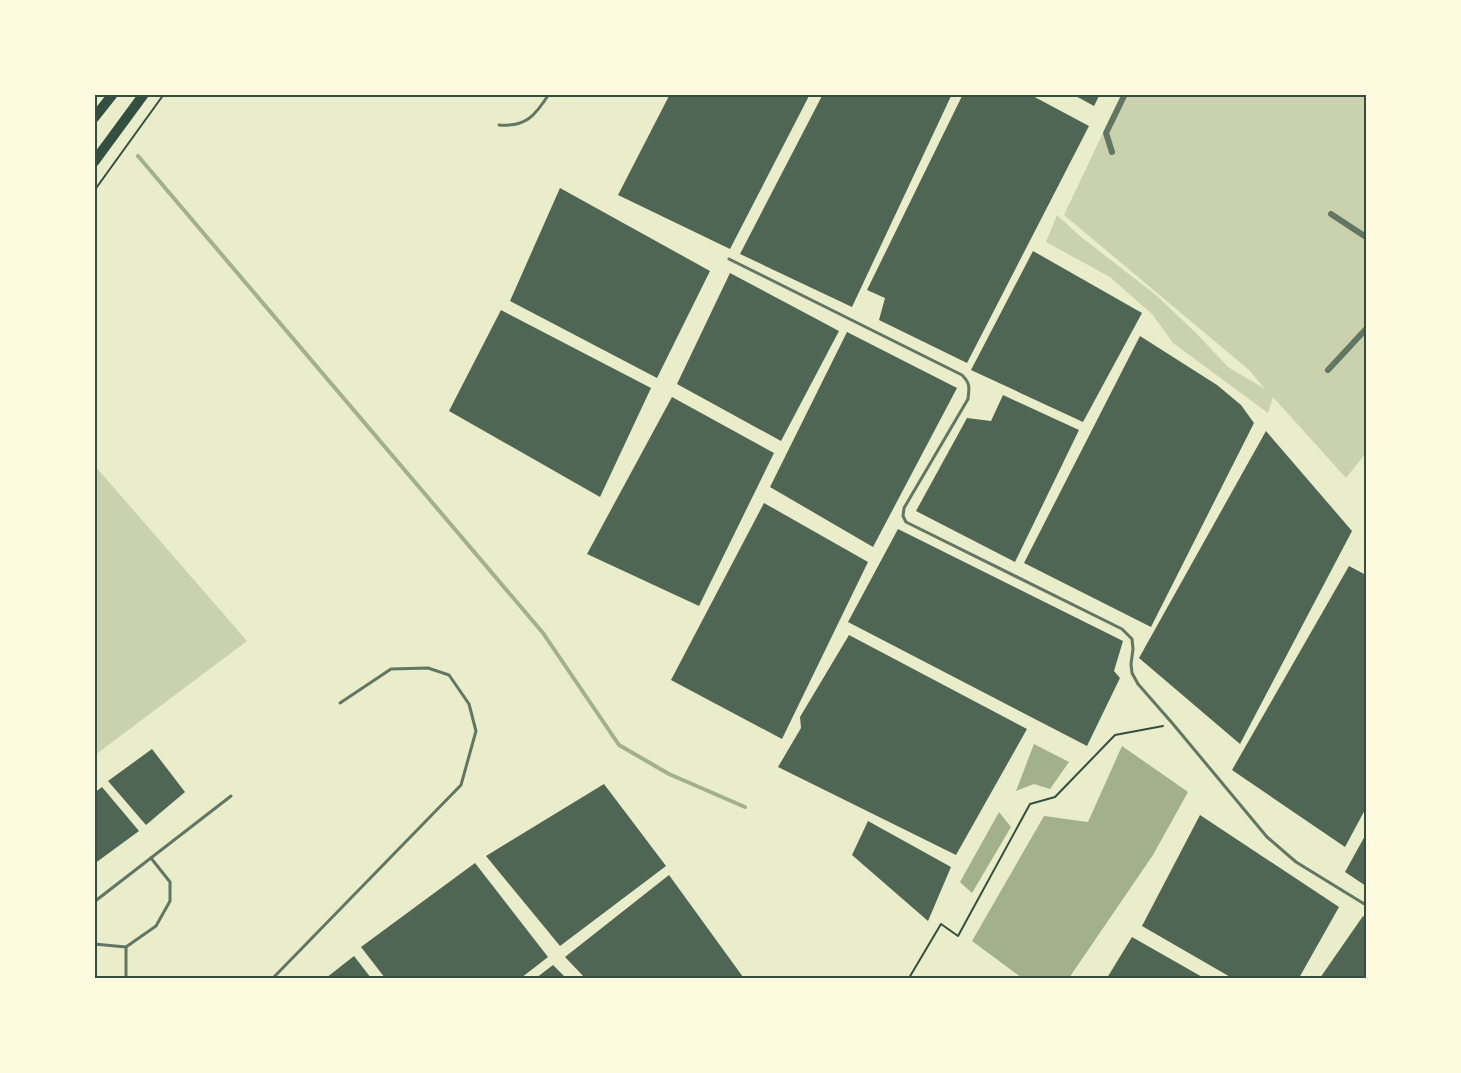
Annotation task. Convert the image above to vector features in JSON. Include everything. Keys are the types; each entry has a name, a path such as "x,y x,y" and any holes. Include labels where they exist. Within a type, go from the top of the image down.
{"highway":[{"path":"94,118 113,94"},
{"path":"97,160 144,94"}],"street":[{"path":"1112,152 1106,133 1125,94"},
{"path":"1331,214 1366,237"},
{"path":"1328,370 1366,329"}],"lane":[{"path":"499,124 516,124 531,117 538,111 549,94"},
{"path":"729,259 962,375 968,381 968,399 904,508 903,516 906,522 1122,629 1132,639 1132,673 1138,684 1267,837 1296,861 1366,905"},
{"path":"273,978 461,785 476,731 469,704 449,675 428,668 391,669 340,703"},
{"path":"94,902 231,796"},
{"path":"94,944 126,947 156,926 170,901 170,882 151,858"},
{"path":"126,947 126,978"}],"path":[{"path":"94,191 164,94"},
{"path":"909,978 941,924 958,936 1030,804 1055,797 1115,735 1173,724"}],"shaded area":[{"path":"1121,95 1366,95 1366,453 1346,478 1273,397 1268,413 1173,343 1152,314 1110,277 1046,242 1057,215 1081,237 1156,295 1228,367 1265,389 1249,370 1064,215"},
{"path":"95,466 247,641 94,755"},
{"path":"1034,744 1069,762 1050,789 1034,784 1016,791"},
{"path":"1122,746 1188,792 1153,855 1069,978 1022,978 972,941 1044,816 1088,822"},
{"path":"999,812 1011,827 972,893 960,882"}],"building":[{"path":"670,94 810,94 730,249 618,195"},
{"path":"823,94 952,94 852,307 740,254"},
{"path":"963,94 1029,94 1089,126 967,363 879,320 885,298 867,290"},
{"path":"1072,94 1100,94 1094,106"},
{"path":"560,188 710,271 657,378 510,301"},
{"path":"1033,251 1142,313 1083,422 971,370"},
{"path":"730,273 839,331 781,441 677,384"},
{"path":"501,310 651,388 600,497 449,411"},
{"path":"847,332 957,388 873,547 770,487"},
{"path":"1140,336 1217,385 1241,405 1254,423 1151,627 1024,563"},
{"path":"1003,395 1079,430 1015,562 916,511 967,418 991,421"},
{"path":"672,397 774,453 699,606 587,554"},
{"path":"1266,431 1352,531 1240,744 1139,658"},
{"path":"764,503 868,562 782,739 671,680"},
{"path":"898,529 1123,641 1114,671 1120,678 1087,746 848,622"},
{"path":"1349,566 1366,575 1366,808 1345,847 1232,770"},
{"path":"849,635 1027,729 956,855 778,767 801,728 800,717"},
{"path":"152,749 185,792 146,825 108,781"},
{"path":"604,784 666,866 560,946 486,856"},
{"path":"102,787 139,831 94,864 94,793"},
{"path":"1200,815 1339,907 1299,978 1232,978 1142,926"},
{"path":"868,821 951,867 928,921 852,855"},
{"path":"1366,834 1366,886 1345,872"},
{"path":"475,863 548,957 521,978 385,978 361,947"},
{"path":"669,875 743,977 585,978 565,957"},
{"path":"1363,916 1366,918 1366,978 1320,978"},
{"path":"1132,937 1204,978 1107,978"},
{"path":"354,956 371,978 326,978"},
{"path":"553,965 566,978 536,978"}],"waterway":[{"path":"138,156 543,633 619,745 669,774 745,807"}]}
